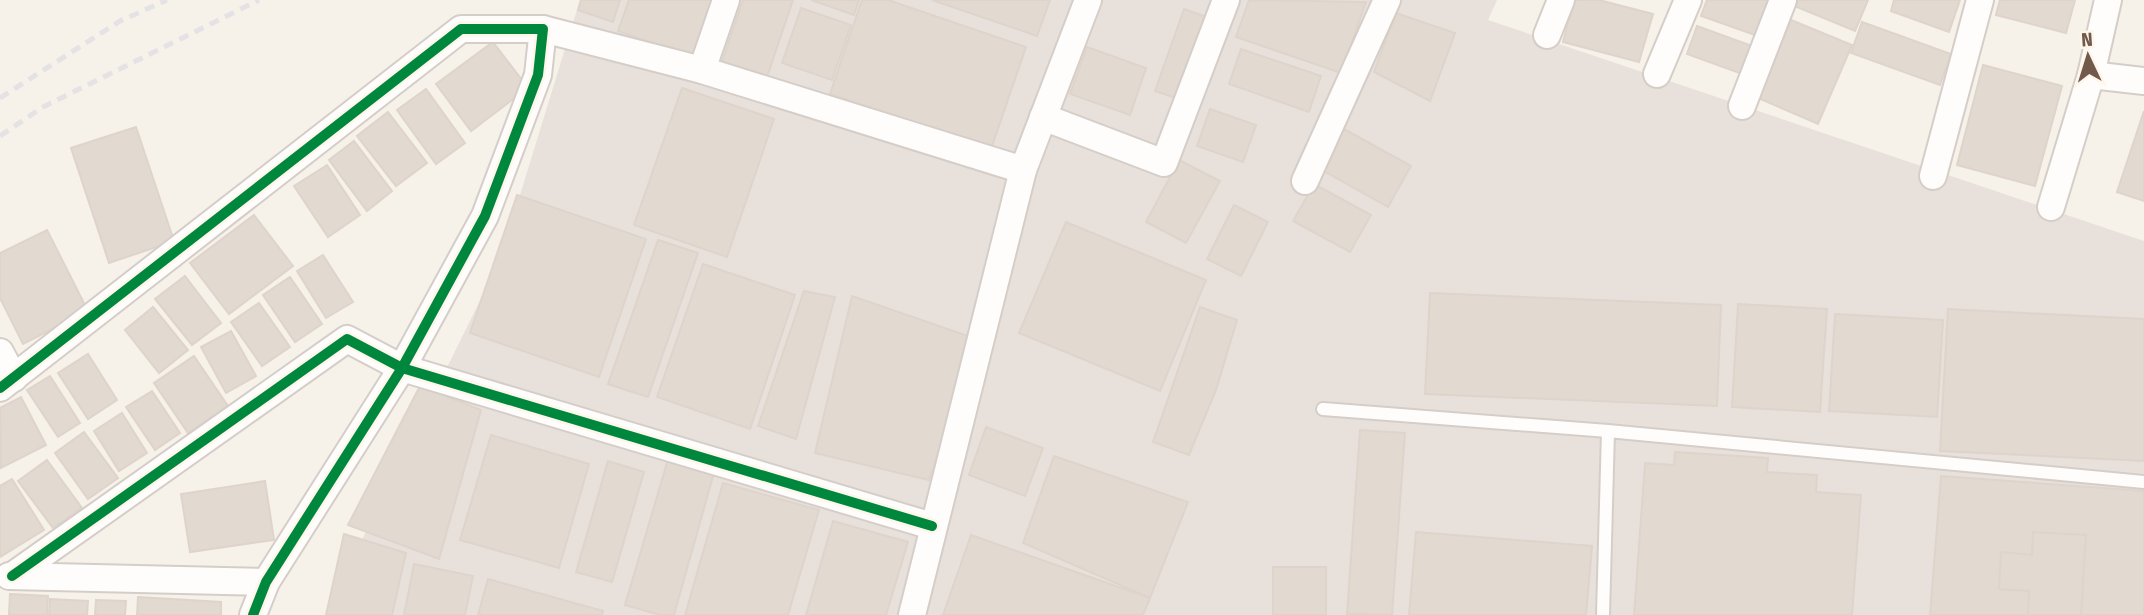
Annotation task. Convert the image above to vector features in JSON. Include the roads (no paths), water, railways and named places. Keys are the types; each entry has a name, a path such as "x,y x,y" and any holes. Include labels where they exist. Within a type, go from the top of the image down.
{"street":[{"path":"702,70 726,0"},
{"path":"912,615 932,526 1023,170 1088,0"},
{"path":"1043,117 1164,163 1226,0"},
{"path":"1305,181 1387,0"},
{"path":"1547,35 1562,0"},
{"path":"1657,74 1688,0"},
{"path":"1742,106 1783,0"},
{"path":"1933,176 1980,0"},
{"path":"2051,207 2091,75 2108,0"},
{"path":"0,352 7,383 461,29 543,29 702,70 1023,170"},
{"path":"253,615 266,582 401,368 485,216 538,75 543,29"},
{"path":"2091,75 2144,81"},
{"path":"6,577 347,339 401,368 932,526"},
{"path":"6,577 266,582"}],"lane":[{"path":"1323,409 1608,431 2144,482"},
{"path":"1604,615 1608,431"}],"railway":[{"path":"0,98 120,21 167,0"},
{"path":"0,136 43,107 259,0"}]}
